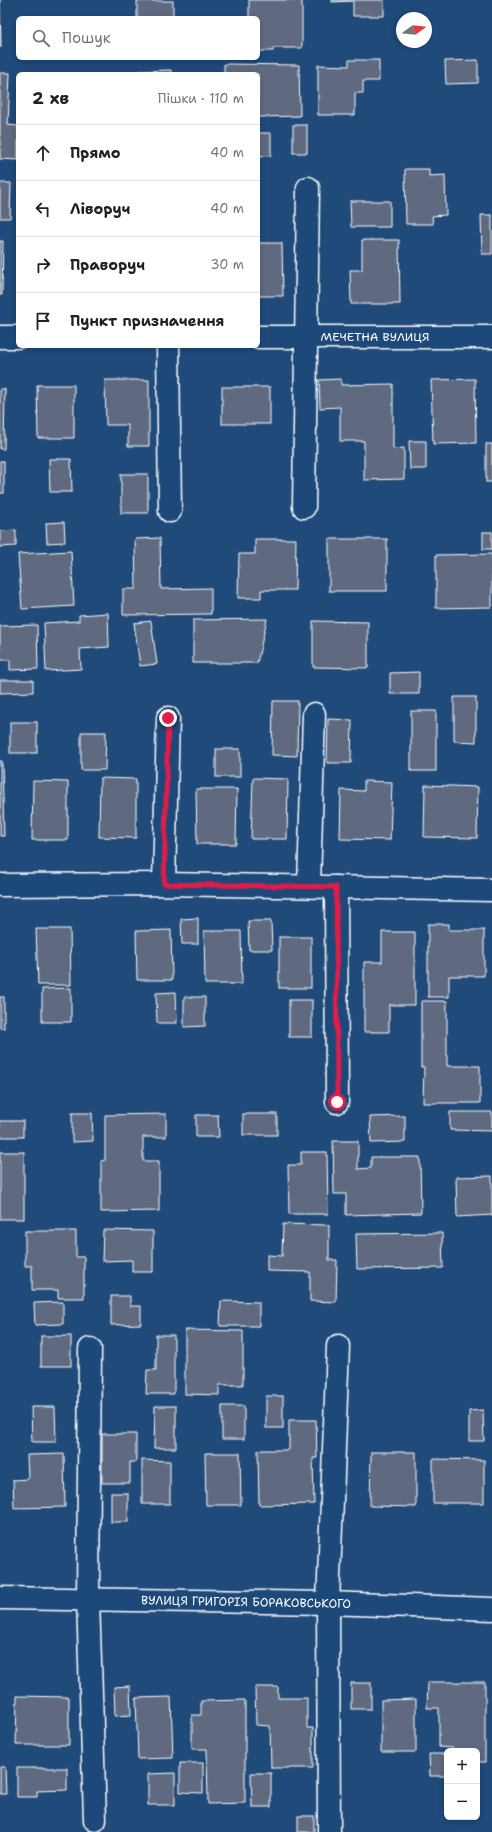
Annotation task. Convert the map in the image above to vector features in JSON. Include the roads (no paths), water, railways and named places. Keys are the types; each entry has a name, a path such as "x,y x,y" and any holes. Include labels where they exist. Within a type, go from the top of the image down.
{"street":[{"path":"304,507 308,188"},
{"path":"0,337 16,337"},
{"name":"МЕЧЕТНА ВУЛИЦЯ","path":"260,337 492,337"},
{"path":"168,348 170,511"},
{"path":"309,886 314,714"},
{"path":"164,884 168,718"},
{"path":"0,885 164,884 492,890"},
{"path":"336,887 337,1102"},
{"path":"330,1832 328,1603 338,1346"},
{"path":"90,1349 88,1599 96,1820"},
{"name":"ВУЛИЦЯ ГРИГОРІЯ БОРАКОВСЬКОГО","path":"0,1598 328,1603 492,1609"}]}
